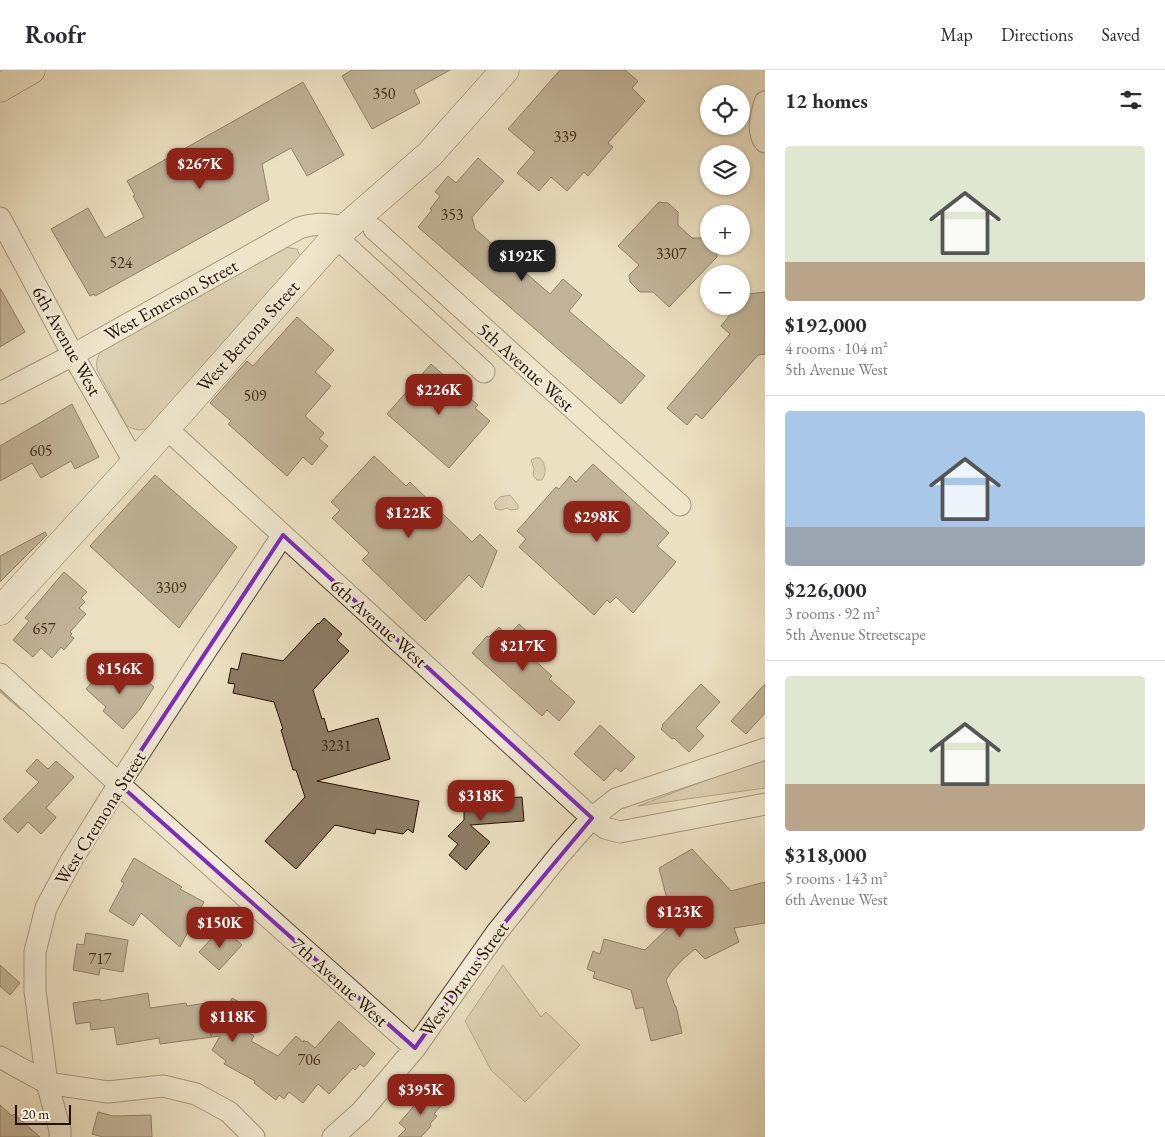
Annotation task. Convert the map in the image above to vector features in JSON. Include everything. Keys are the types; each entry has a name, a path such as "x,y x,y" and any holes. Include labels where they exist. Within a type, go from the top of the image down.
{"main road":[{"path":"0,88 32,70"}],"street":[{"name":"West Bertona Street","path":"0,611 340,233 430,154 505,70"},
{"path":"765,102 760,122 762,139 765,142"},
{"name":"6th Avenue West","path":"0,218 73,355 135,463"},
{"name":"West Emerson Street","path":"0,394 299,228 313,223 320,223 340,233"},
{"name":"5th Avenue West","path":"374,229 680,505"},
{"path":"340,233 484,372"},
{"name":"6th Avenue West","path":"166,428 592,818"},
{"name":"West Cremona Street","path":"60,1137 60,1130 47,1083 35,991 35,952 46,908 71,861 119,784 283,535"},
{"name":"7th Avenue West","path":"0,674 119,784 415,1048"},
{"name":"West Dravus Street","path":"333,1137 362,1111 415,1048 497,932 560,854 592,818 616,799 765,749"},
{"path":"592,818 605,828 620,832 765,804"},
{"path":"0,1057 47,1083 108,1092 163,1086 196,1094 229,1112 254,1137"}],"highlighted area":[{"path":"283,535 592,818 497,932 415,1048 119,784"}],"shaded area":[{"path":"283,247 297,249 300,256 296,264 151,427 138,430 126,425 97,370 97,359 102,350"},
{"path":"540,458 545,466 545,474 542,480 537,480 533,475 534,469 531,460"},
{"path":"510,495 518,505 518,509 496,509 494,503 500,497"},
{"path":"765,758 765,788 638,806"},
{"path":"503,965 541,1017 546,1012 580,1045 525,1102 491,1070 465,1021"}],"building":[{"path":"352,70 450,70 414,90 420,103 372,129 342,76"},
{"path":"560,70 625,70 638,81 632,88 645,101 608,143 613,147 588,176 584,172 567,191 551,177 539,191 517,173 535,152 508,129"},
{"path":"303,82 344,155 307,176 291,148 262,164 269,200 95,296 94,294 90,296 51,229 88,208 105,238 144,217 127,181"},
{"path":"478,158 504,181 472,217 475,229 550,294 563,279 582,295 569,311 645,376 621,404 418,227 432,210 430,209 440,196 435,192 448,176 456,183"},
{"path":"659,202 668,203 678,212 678,225 692,238 700,238 700,255 717,255 717,257 709,265 700,265 700,275 669,307 653,292 640,292 630,282 629,275 639,265 618,246"},
{"path":"0,288 25,332 0,347"},
{"path":"765,292 765,354 758,355 702,419 696,414 687,425 667,408 730,334 721,326 730,315 750,315 750,294"},
{"path":"297,317 334,350 315,372 331,386 305,416 324,433 319,439 328,446 312,465 303,457 287,476 228,424 231,421 210,403 247,361 253,366"},
{"path":"431,364 478,405 475,408 490,421 449,468 387,414"},
{"path":"72,404 99,457 75,469 71,461 41,478 32,463 0,481 0,446"},
{"path":"374,456 406,486 410,482 472,542 480,534 497,551 482,588 469,575 425,621 362,560 369,553 332,518 340,510 331,502"},
{"path":"593,464 669,533 657,546 676,562 633,613 616,597 610,603 607,600 594,615 519,547 526,539 517,531 556,487 559,489 570,476 576,482"},
{"path":"155,475 237,547 179,628 90,546"},
{"path":"45,532 47,535 0,582 0,556"},
{"path":"64,572 87,592 81,598 85,602 79,608 86,614 70,632 72,634 70,636 74,638 64,650 61,647 52,658 41,648 33,657 13,640 29,621 25,618"},
{"path":"324,618 342,634 337,640 349,651 313,690 328,732 378,718 390,759 317,781 419,801 413,833 408,829 403,834 376,829 375,834 335,825 296,869 265,841 305,797 296,770 293,770 274,702 233,693 235,684 228,683 231,668 238,670 242,653 283,661"},
{"path":"519,624 532,636 521,648 552,676 549,679 575,702 559,721 547,710 542,716 472,653 487,636 489,637 499,627 508,636"},
{"path":"108,664 128,682 137,672 154,687 140,709 123,729 103,711 106,707 86,689"},
{"path":"701,684 720,702 696,728 704,736 689,752 661,729 662,725"},
{"path":"765,684 765,713 746,734 731,721"},
{"path":"600,725 635,757 621,772 616,768 604,781 574,754"},
{"path":"37,759 48,769 56,761 74,777 46,808 56,817 41,834 28,822 18,833 3,819 39,782 26,771"},
{"path":"484,784 485,798 522,797 524,821 470,825 490,842 466,870 449,855 458,844 448,836 464,820 464,785"},
{"path":"692,849 731,891 765,882 765,923 734,928 739,942 705,959 695,949 682,960 666,980 676,1006 682,1033 651,1041 643,1007 636,1009 631,990 593,978 595,972 587,969 593,951 600,954 604,939 645,950 673,923 659,868"},
{"path":"134,858 182,887 180,889 204,902 180,947 141,913 133,926 109,911 124,883 121,881"},
{"path":"222,927 242,945 219,970 199,952"},
{"path":"86,933 128,940 123,972 100,968 99,975 73,970 77,944 84,945"},
{"path":"0,965 20,983 10,995 0,986"},
{"path":"148,993 150,1008 186,1003 187,1006 206,1003 211,1036 232,998 253,1010 242,1029 254,1036 251,1041 278,1056 296,1036 303,1042 304,1040 307,1041 315,1048 339,1021 375,1054 364,1067 360,1064 355,1070 353,1068 329,1094 318,1084 303,1103 289,1092 284,1099 279,1095 276,1100 254,1083 255,1081 224,1064 226,1061 212,1050 220,1036 160,1044 159,1038 117,1045 114,1027 91,1030 90,1022 76,1024 73,1003 100,999 100,1001"},
{"path":"429,1089 444,1102 434,1114 437,1116 430,1124 431,1126 421,1137 398,1137 406,1129 399,1123"},
{"path":"0,1105 12,1116 14,1114 40,1137 0,1137"},
{"path":"98,1112 113,1116 151,1115 152,1137 103,1137 92,1134"}],"waterway":[{"path":"0,689 21,707"}]}
